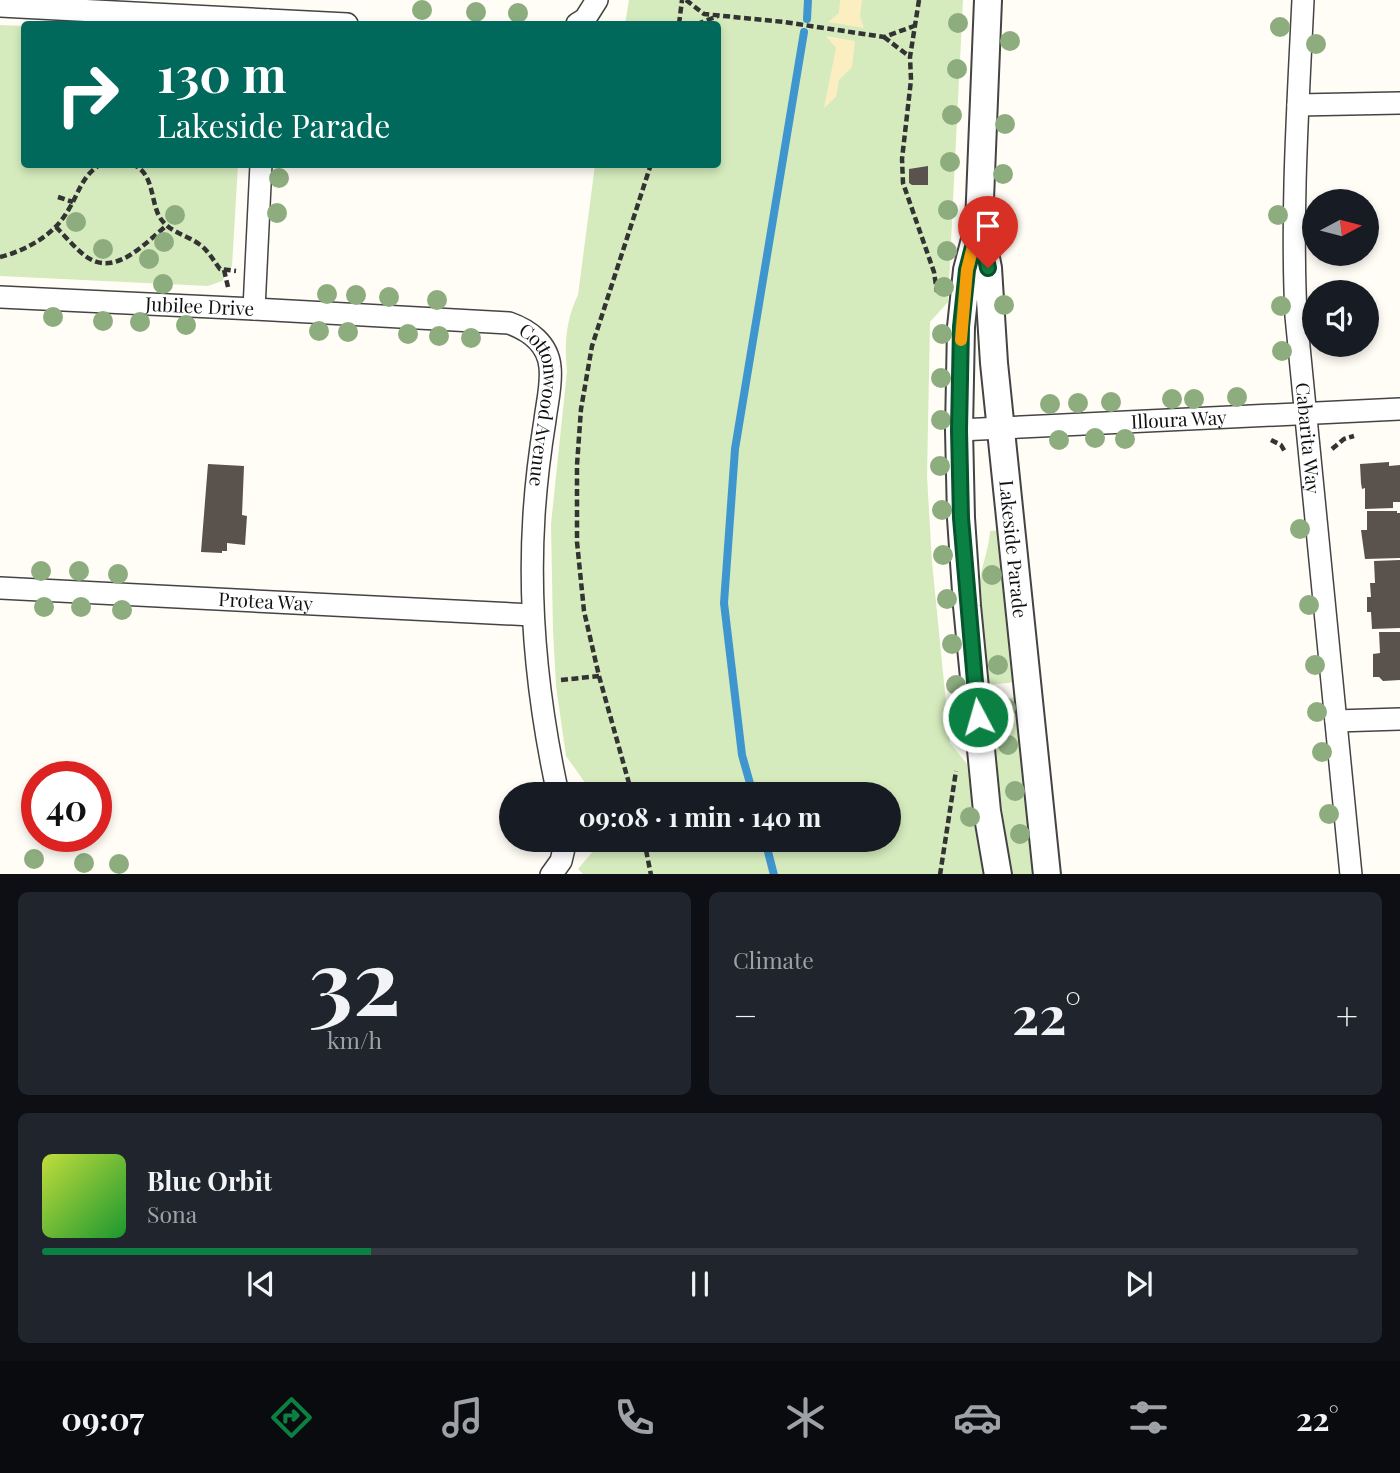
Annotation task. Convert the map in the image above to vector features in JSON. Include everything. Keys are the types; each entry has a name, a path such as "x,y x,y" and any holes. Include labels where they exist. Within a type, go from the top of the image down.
{"street":[{"path":"582,21 597,0"},
{"name":"Lakeside Parade","path":"988,0 979,224 967,270 962,316 959,430 967,606 987,811 998,874"},
{"name":"Cabarita Way","path":"1303,0 1293,258 1305,412 1351,874"},
{"path":"0,6 251,21"},
{"path":"1297,105 1400,103"},
{"name":"Jubilee Drive","path":"0,297 254,309 261,168"},
{"name":"Lakeside Parade","path":"979,224 988,268 994,363 1047,874"},
{"name":"Cottonwood Avenue","path":"254,309 509,323 525,329 537,339 546,352 551,367 534,517 532,615 545,732 555,782"},
{"name":"Illoura Way","path":"959,430 1400,409"},
{"name":"Protea Way","path":"0,588 532,615"},
{"path":"1336,721 1400,719"},
{"path":"551,874 561,861 563,852"}],"path":[{"path":"680,21 684,0 704,14 784,22 884,37 914,26"},
{"path":"705,21 719,16"},
{"path":"884,37 910,57"},
{"path":"0,257 34,243 56,227 86,176 97,168"},
{"path":"142,168 156,208 166,226 200,244 224,271 228,286"},
{"path":"629,782 584,611 577,542 577,465 586,372 598,321 633,226 650,168"},
{"path":"58,197 73,202"},
{"path":"56,227 90,259 116,262 133,253 166,226"},
{"path":"224,271 238,271"},
{"path":"1335,449 1344,439 1364,436"},
{"path":"1270,439 1281,445 1286,452"},
{"path":"556,681 599,676"},
{"path":"645,852 649,874"}],"green space":[{"path":"629,0 963,0 948,302 930,322 927,476 932,562 950,743 967,764 983,874 583,874 578,869 592,852 901,852 901,782 585,782 566,756 556,686 551,524 567,371 567,332 578,295 595,168 721,168 721,21 626,21"},
{"path":"0,25 21,26 21,168 238,168 232,266 222,281 208,286 0,276"},
{"path":"1001,530 1016,682 988,685 979,588 990,531"},
{"path":"1018,697 1036,874 1011,874 995,756 990,700"}],"sand":[{"path":"840,0 862,0 860,16 864,28 828,22 839,13"},
{"path":"826,36 855,41 852,67 839,80 836,97 824,108 836,48"}],"building":[{"path":"928,166 928,185 909,183 909,169"},
{"path":"1389,462 1389,466 1400,465 1400,502 1393,502 1393,508 1365,509 1365,488 1362,489 1360,464"},
{"path":"208,464 244,466 242,515 247,516 245,545 227,543 227,551 222,553 201,552"},
{"path":"1367,511 1400,513 1400,558 1365,559 1361,530 1367,530"},
{"path":"1400,560 1400,628 1372,629 1371,612 1367,612 1367,597 1371,597 1370,583 1375,583 1374,561"},
{"path":"1379,632 1400,632 1400,680 1383,681 1379,677 1373,677 1373,654 1380,653"}],"waterway":[{"path":"807,19 808,0"},
{"path":"750,782 742,755 724,603 735,449 804,32"},
{"path":"768,852 774,874"}],"slow traffic":[{"path":"961,340 967,270 976,234"}],"route":[{"path":"978,717 961,518 959,430 961,327 967,270 979,224 988,268"}]}
